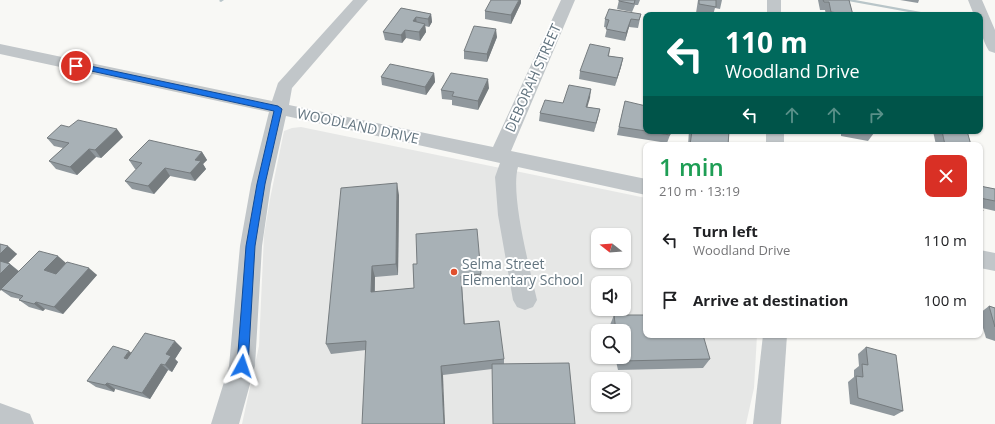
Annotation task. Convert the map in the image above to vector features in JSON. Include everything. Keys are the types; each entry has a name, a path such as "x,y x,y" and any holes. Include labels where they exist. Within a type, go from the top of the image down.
{"street":[{"path":"225,424 242,366 250,246 261,184 284,87 361,0"},
{"name":"DEBORAH STREET","path":"525,300 509,214 505,177 505,157 568,0"},
{"path":"774,0 774,12"},
{"path":"975,0 980,12"},
{"path":"983,19 995,48"},
{"name":"WOODLAND DRIVE","path":"0,49 643,186"},
{"path":"983,260 995,262"},
{"path":"767,424 772,378 774,338"},
{"path":"0,417 20,424"}],"shaded area":[{"name":"Selma Street Elementary School","path":"301,127 643,197 643,338 757,338 754,388 746,424 242,424 259,346 264,235 284,131"}],"building":[{"path":"491,0 519,0 511,15 485,11"},
{"path":"619,0 635,0 634,4"},
{"path":"699,0 716,0 716,7 699,4"},
{"path":"823,0 849,0 852,12 831,12 829,2 824,2"},
{"path":"401,8 431,14 428,19 416,17 413,21 425,24 419,32 405,30 401,35 383,32"},
{"path":"609,9 641,14 639,20 631,19 626,33 606,29 609,20 605,19"},
{"path":"474,26 496,29 487,54 464,51"},
{"path":"590,44 610,48 608,56 623,58 617,78 580,71"},
{"path":"390,64 434,73 425,87 381,77"},
{"path":"451,73 488,79 478,101 452,96 454,92 441,90"},
{"path":"569,85 591,89 586,107 600,109 596,123 540,113 545,100 563,103"},
{"path":"625,101 643,105 643,131 619,127"},
{"path":"78,120 117,129 95,150 89,149 70,167 49,161 69,143 47,138 61,125 69,127"},
{"path":"692,134 729,134 728,142 690,142"},
{"path":"943,134 968,134 970,142 944,142"},
{"path":"149,140 202,152 195,160 201,161 190,173 165,168 148,186 125,181 142,163 129,160"},
{"path":"397,183 396,264 372,266 371,292 414,288 413,264 417,264 416,234 477,229 481,274 461,276 464,324 499,321 504,359 441,366 444,424 362,424 366,341 326,344 341,188"},
{"path":"983,187 995,189 995,201 983,199"},
{"path":"0,244 8,246 0,254"},
{"path":"39,251 58,256 44,270 56,274 67,262 89,268 54,307 36,302 34,304 19,300 23,296 1,289"},
{"path":"0,261 10,264 0,274"},
{"path":"989,306 995,308 995,327"},
{"path":"643,315 643,338 704,338 710,359 631,361 631,324 615,324 614,316"},
{"path":"145,333 175,341 166,354 171,356 165,365 161,364 142,393 107,383 105,385 87,381 113,346 129,351 124,358 127,359"},
{"path":"866,347 896,355 903,411 858,398 856,376 863,377 862,364 868,365"},
{"path":"569,363 575,424 493,424 492,364"}],"waterway":[{"path":"848,0 915,12"}],"place":[{"name":"Selma Street Elementary School","path":"454,272"}],"route":[{"path":"76,66 278,109 261,184 250,246 248,301 242,366"}]}
